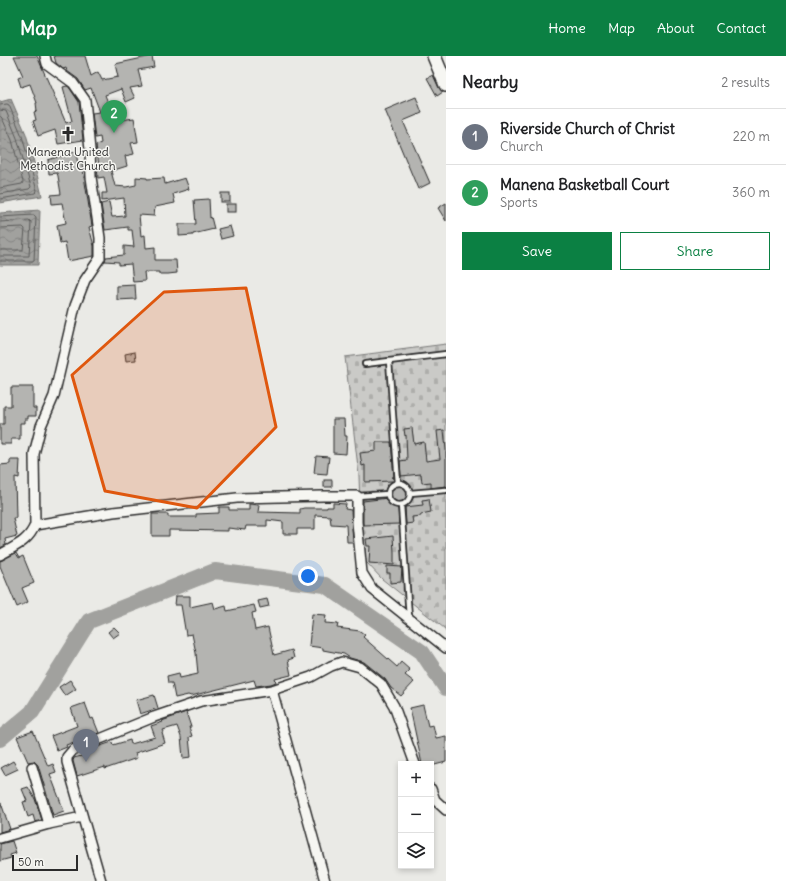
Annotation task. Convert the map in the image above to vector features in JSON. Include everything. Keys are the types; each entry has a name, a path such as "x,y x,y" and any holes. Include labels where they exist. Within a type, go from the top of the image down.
{"street":[{"path":"0,555 26,539 31,533 34,525 34,454 41,426 54,396 75,306 85,280 100,258 100,238 91,177 85,100 73,83 47,64 45,56"},
{"path":"434,56 446,85"},
{"path":"34,525 113,512 237,498 357,496 357,522 362,573 372,588 446,648"},
{"path":"102,881 82,817 67,762 67,757 73,750 154,717 201,701 272,690 311,677 342,662 360,667 381,684 394,706 414,761"},
{"path":"272,690 325,881"},
{"path":"32,767 49,824"},
{"path":"434,797 435,800 446,810"},
{"path":"0,838 49,824 82,817"}],"lane":[{"path":"365,364 446,354"},
{"path":"390,361 398,482"},
{"path":"398,482 406,485 410,493 408,501 401,505 392,502 389,499 388,494 390,486 398,482"},
{"path":"410,493 446,490"},
{"path":"357,496 388,494"},
{"path":"401,505 409,619"}],"highlighted area":[{"path":"246,288 276,427 197,508 105,491 72,375 164,292"}],"green space":[{"path":"446,344 446,632 444,628 382,579 366,562 360,507 359,476 345,357"}],"water":[{"path":"11,99 26,134 42,196 0,203 0,102"},
{"path":"40,210 38,265 0,265 0,213"}],"building":[{"path":"14,56 37,56 66,123 72,121 63,87 69,87 79,102 83,140 58,144 55,130 38,136 33,121 36,120 34,112 37,111 37,103 30,84 21,87 18,78 23,76"},
{"path":"54,56 85,56 91,76 98,72 102,80 118,77 115,64 152,56 154,67 138,70 142,86 130,88 135,98 126,102 121,89 105,95 115,121 134,118 138,142 131,143 134,154 125,156 127,166 111,171 115,186 126,187 136,185 136,177 147,179 164,178 165,184 185,178 189,189 173,194 175,203 155,207 154,216 139,215 141,236 145,235 146,248 155,247 155,260 176,260 177,273 159,274 159,272 144,272 145,281 133,282 131,264 119,265 119,262 105,261 106,257 124,255 124,246 134,247 132,230 128,230 128,227 105,230 101,204 109,202 112,217 125,216 124,198 102,201 102,193 107,193 104,177 98,178 97,167 99,166 96,145 101,143 100,137 95,138 92,113 100,112 91,88 85,90 78,79 67,71 66,68 63,69 56,63"},
{"path":"433,75 439,88 443,92 437,96 427,78"},
{"path":"416,97 422,113 403,121 430,183 418,189 385,110"},
{"path":"76,151 78,165 82,164 92,226 89,227 94,246 94,256 68,261 65,242 60,243 57,225 66,223 62,203 52,204 51,195 61,194 58,176 57,173 49,174 48,160"},
{"path":"221,193 230,193 230,202 221,202"},
{"path":"209,199 210,218 211,217 214,229 193,235 179,236 179,224 196,224 194,200"},
{"path":"446,203 446,221 438,208"},
{"path":"226,204 236,204 236,212 226,212"},
{"path":"230,226 233,236 221,239 218,229"},
{"path":"135,285 136,299 117,300 117,286"},
{"path":"135,352 136,360 126,361 125,354"},
{"path":"11,387 33,387 33,408 36,408 36,416 28,416 28,419 25,419 25,423 20,423 20,439 11,439 11,444 0,444 0,424 4,424 4,406 11,406"},
{"path":"333,419 344,419 345,436 347,436 346,454 333,453"},
{"path":"412,428 414,444 424,442 426,461 440,459 437,431 444,430 446,450 446,486 431,488 431,482 422,483 421,474 401,476 400,461 407,460 406,435 405,436 404,429"},
{"path":"376,442 391,442 394,477 392,477 394,478 394,484 398,487 402,484 407,489 407,496 404,504 401,501 398,504 399,524 363,525 363,501 388,498 392,494 390,491 392,481 365,482 365,465 362,466 360,453 376,451"},
{"path":"316,456 329,457 327,474 314,473"},
{"path":"10,460 20,460 19,478 15,477 16,518 13,518 17,536 5,539 6,545 0,548 0,465 10,464"},
{"path":"324,480 332,480 332,487 324,487"},
{"path":"429,499 431,512 421,514 421,516 412,517 413,523 406,524 405,507 423,505 422,500"},
{"path":"333,503 346,504 345,509 351,510 353,542 347,542 346,525 331,524 330,516 315,515 315,529 297,529 297,534 283,534 283,522 267,520 267,526 246,526 245,530 228,528 228,531 169,530 169,536 152,536 152,514 168,514 168,517 196,517 196,514 219,513 219,507 229,507 229,510 249,510 249,504 259,505 258,512 300,513 300,509 304,508 333,507"},
{"path":"393,536 394,565 369,563 370,546 367,546 366,539"},
{"path":"16,553 19,558 23,556 34,583 22,588 28,602 17,607 0,566 0,561"},
{"path":"387,566 402,567 401,582 390,583 390,573 387,573"},
{"path":"176,596 190,596 190,607 213,602 215,609 226,606 227,611 254,605 256,612 252,613 255,630 268,627 274,655 292,650 294,658 288,660 291,675 275,679 276,682 271,684 256,686 254,680 191,696 188,695 175,698 172,683 168,683 167,676 179,673 180,678 198,674 192,634 186,635 181,605 175,605"},
{"path":"267,599 269,606 260,608 258,601"},
{"path":"312,614 326,615 325,623 338,624 337,628 360,631 365,635 363,637 397,667 401,662 410,670 405,675 414,682 401,696 391,688 385,679 364,662 350,658 344,654 309,646"},
{"path":"114,627 120,633 113,638 108,632"},
{"path":"70,680 76,689 65,696 59,687"},
{"path":"154,695 158,708 140,714 136,700"},
{"path":"85,703 91,719 93,718 99,733 66,745 67,747 57,751 51,736 77,726 71,708"},
{"path":"423,705 428,726 433,725 436,738 446,736 446,762 434,765 434,761 421,761 410,708"},
{"path":"186,712 191,727 189,727 192,736 189,737 191,757 183,758 181,737 177,726 163,730 164,732 162,733 165,743 135,753 137,758 105,769 105,767 77,776 73,761 74,758 85,755 85,753 90,752 89,750 112,742 113,745 130,740 131,744 155,737 151,726"},
{"path":"33,731 48,766 53,764 56,772 50,774 64,811 53,815 38,765 34,761 28,762 17,737"},
{"path":"13,761 18,769 5,775 1,768"},
{"path":"28,787 35,799 42,820 35,822 33,815 28,817 23,802 27,801 22,789"},
{"path":"0,803 10,829 0,832"},
{"path":"12,841 16,853 10,855 11,858 0,861 0,844"}],"waterway":[{"path":"0,739 32,712 89,621 215,571 325,585 422,652 446,688"}],"place":[{"name":"Manena Basketball Court","path":"114,133"},
{"name":"Manena United Methodist Church","path":"68,134"},
{"name":"Riverside Church of Christ","path":"86,762"}]}
